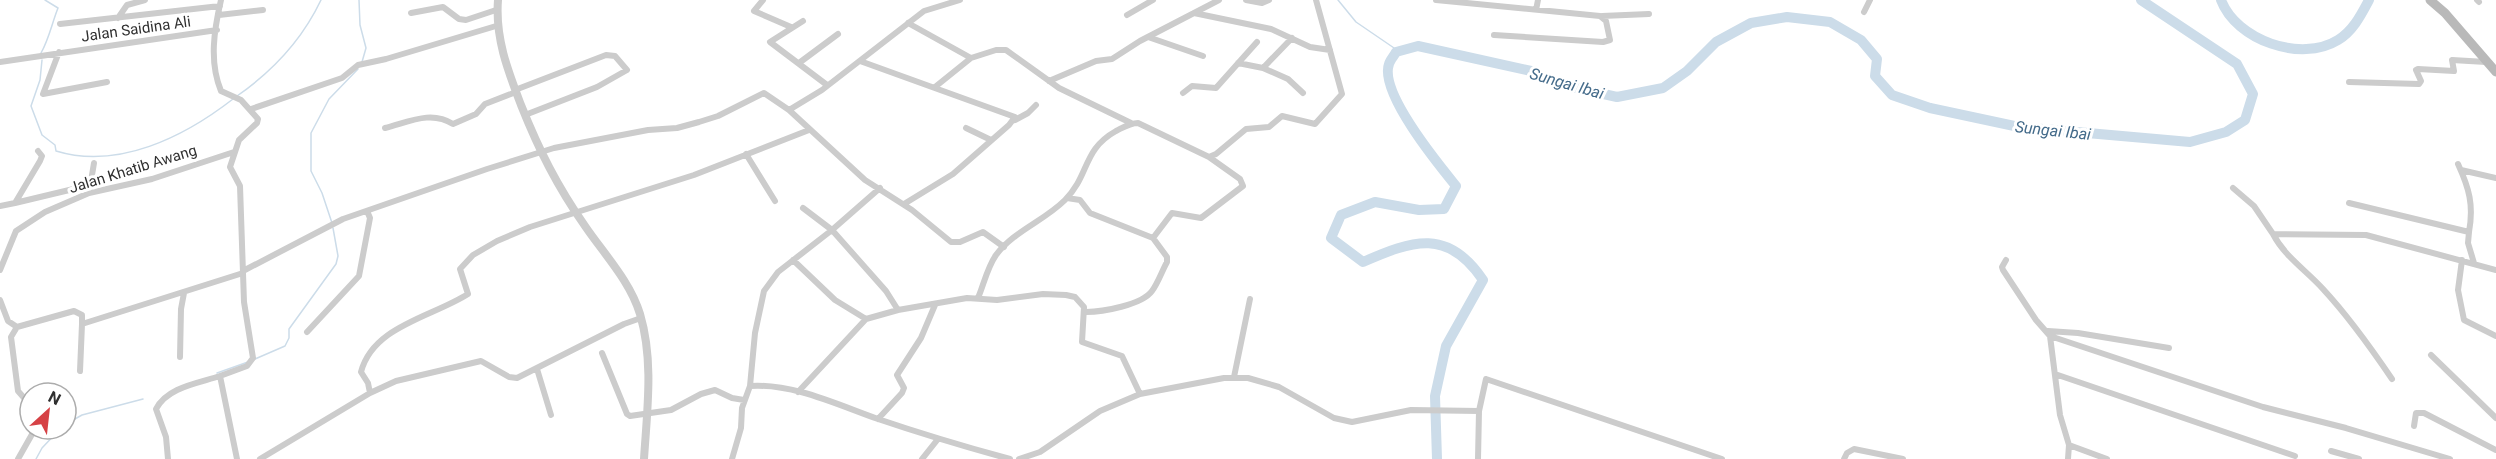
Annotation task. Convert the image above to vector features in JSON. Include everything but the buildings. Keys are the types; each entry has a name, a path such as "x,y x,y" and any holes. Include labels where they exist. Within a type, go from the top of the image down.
{"main road":[{"path":"2430,0 2441,8 2496,72"}],"street":[{"path":"118,18 127,4 145,0"},
{"path":"498,0 496,26 503,58 539,152 574,212 632,294 641,318 648,358 644,459"},
{"path":"763,0 754,11 791,27"},
{"path":"789,110 828,86 927,9 960,0"},
{"path":"1127,15 1153,0"},
{"path":"1049,81 1096,61 1112,59 1148,37 1219,0"},
{"path":"1246,0 1262,3 1269,0"},
{"path":"1209,157 1216,154 1246,129 1269,127 1282,116 1311,124 1317,122 1342,94 1316,0"},
{"path":"1436,0 1602,16 1649,14"},
{"path":"1536,10 1538,0"},
{"path":"1864,12 1870,0"},
{"path":"60,24 220,3 214,77 221,91 236,97 258,117 257,123 239,140 230,167 240,186 244,302 252,360 220,376 172,392 159,403 156,409 166,437 168,459"},
{"path":"411,14 444,6 451,8 459,19 466,20 496,10"},
{"path":"219,15 263,10"},
{"path":"1194,13 1267,28 1311,49 1330,50"},
{"path":"1494,35 1607,42 1610,40 1608,26 1602,16"},
{"path":"803,21 770,42 828,86"},
{"path":"908,23 971,58"},
{"path":"251,109 342,78 358,65 386,60 496,26"},
{"name":"Jalan Saidina Ali","path":"1,63 59,52 217,30"},
{"path":"799,63 838,34"},
{"path":"1148,37 1203,56"},
{"path":"1263,68 1292,38"},
{"path":"1184,93 1192,86 1214,89 1257,42"},
{"path":"935,87 971,58 977,58 995,49 1003,49 1049,81 1131,123"},
{"path":"59,52 44,94 107,82"},
{"path":"385,128 433,116 442,117 453,123 476,114 485,104 606,55 615,56 627,70 624,75 525,115"},
{"path":"2349,82 2419,84 2421,81 2416,69 2454,71 2452,60 2486,62"},
{"path":"860,61 1012,115 1015,120"},
{"path":"1238,63 1263,68 1288,79 1303,93"},
{"path":"82,324 243,272 343,219 539,152 638,131 677,128 712,118 764,93 789,110 865,180 904,204 951,242 960,242 983,232 1004,247"},
{"path":"904,204 955,175 1015,120 1028,113 1036,105"},
{"path":"978,298 993,259 1004,247 1067,198 1078,182 1086,159 1094,146 1114,131 1131,123 1138,123 1209,157 1240,179 1243,186 1201,218 1172,213 1153,238"},
{"path":"966,128 991,141"},
{"path":"370,393 368,383 361,372 368,353 398,330 468,294 460,269 464,261 495,242 574,212 695,175 809,130"},
{"path":"15,202 40,161 42,156 38,151"},
{"name":"Jalan Khatib Awang","path":"0,270 16,231 45,212 89,193 152,178 234,152"},
{"path":"746,154 775,201"},
{"path":"0,206 86,186 90,181 94,163"},
{"path":"2474,263 2468,243 2474,211 2473,196 2460,167 2496,178"},
{"path":"732,459 740,436 744,400 750,386 755,333 764,291 775,275 880,188"},
{"path":"2233,188 2254,206 2282,249 2313,278 2363,335 2392,379"},
{"path":"1067,198 1080,200 1090,213 1153,238 1167,257 1163,271 1151,293 1144,298 1104,312 1086,312"},
{"path":"2349,203 2469,232"},
{"path":"803,208 832,230 886,291 898,310"},
{"path":"308,332 359,276 367,240 370,218 368,211"},
{"path":"2273,234 2360,234 2496,270"},
{"path":"793,260 827,295 866,319"},
{"path":"2006,260 2002,270 2036,320 2049,333 2263,407 2346,428 2450,459"},
{"path":"2462,260 2458,290 2463,318 2466,322 2496,336"},
{"path":"180,357 183,293"},
{"path":"798,392 866,319 898,310 978,298 997,301 1064,294 1077,298 1086,312 1081,334 1082,342 1122,356 1140,394"},
{"path":"1234,378 1250,299"},
{"path":"0,300 8,321 17,327"},
{"path":"878,419 895,404 904,391 897,375 921,338 935,305"},
{"path":"18,391 11,337 17,327 74,311 82,315 80,371"},
{"path":"260,459 370,393 396,381 474,362 485,362 512,378 537,369 618,327 641,318"},
{"path":"2049,333 2078,333 2169,348"},
{"path":"2049,333 2060,415 2069,445 2068,459"},
{"path":"602,353 627,414 633,417 674,409 715,390 732,398 744,400"},
{"path":"2431,355 2496,418"},
{"path":"537,369 551,415"},
{"path":"2055,375 2295,456"},
{"path":"220,376 237,459"},
{"path":"1019,459 1040,452 1100,411 1140,394 1183,384 1234,378 1248,378 1280,387 1334,418 1352,422 1411,410 1479,411"},
{"path":"1478,459 1479,411 1486,379 1722,459"},
{"path":"750,386 765,385 798,392 938,439 1010,459"},
{"path":"2414,426 2415,413 2424,413 2496,450"},
{"path":"922,459 938,439"},
{"path":"18,459 30,441"},
{"path":"2069,445 2107,459"},
{"path":"1844,459 1847,453 1854,449 1903,459"},
{"path":"2331,451 2359,459"}],"waterway":[{"path":"41,53 58,8 45,0"},
{"path":"237,96 263,76 285,54 305,28 321,0"},
{"path":"359,0 360,25 366,48 362,62"},
{"path":"1338,0 1356,22 1397,50"},
{"name":"Sungai Ibai","path":"1437,459 1435,396 1446,346 1483,280 1470,263 1457,252 1443,246 1429,243 1414,244 1363,262 1331,238 1341,215 1375,202 1419,210 1444,209 1456,186 1412,127 1393,92 1388,76 1389,64 1396,52 1418,46 1531,71 1563,85 1617,97 1663,88 1687,71 1716,42 1751,23 1787,17 1830,22 1861,40 1877,59 1875,76 1892,95 1930,108 2019,127 2190,142 2226,132 2245,120 2253,94 2237,64 2141,0"},
{"name":"Sungai Ibai","path":"2221,0 2229,14 2240,26 2255,36 2271,44 2306,49 2323,47 2338,40 2356,22 2369,0"},
{"path":"42,60 40,80 31,106 42,135 55,145 56,151 79,156 126,153 149,146 193,126 233,99"},
{"path":"332,223 322,193 311,171 311,133 329,99 358,69"},
{"path":"255,359 285,346 289,338 289,329 336,264 338,256 333,228"},
{"path":"217,373 248,362"},
{"path":"78,417 143,399"},
{"path":"36,459 49,441"}]}
